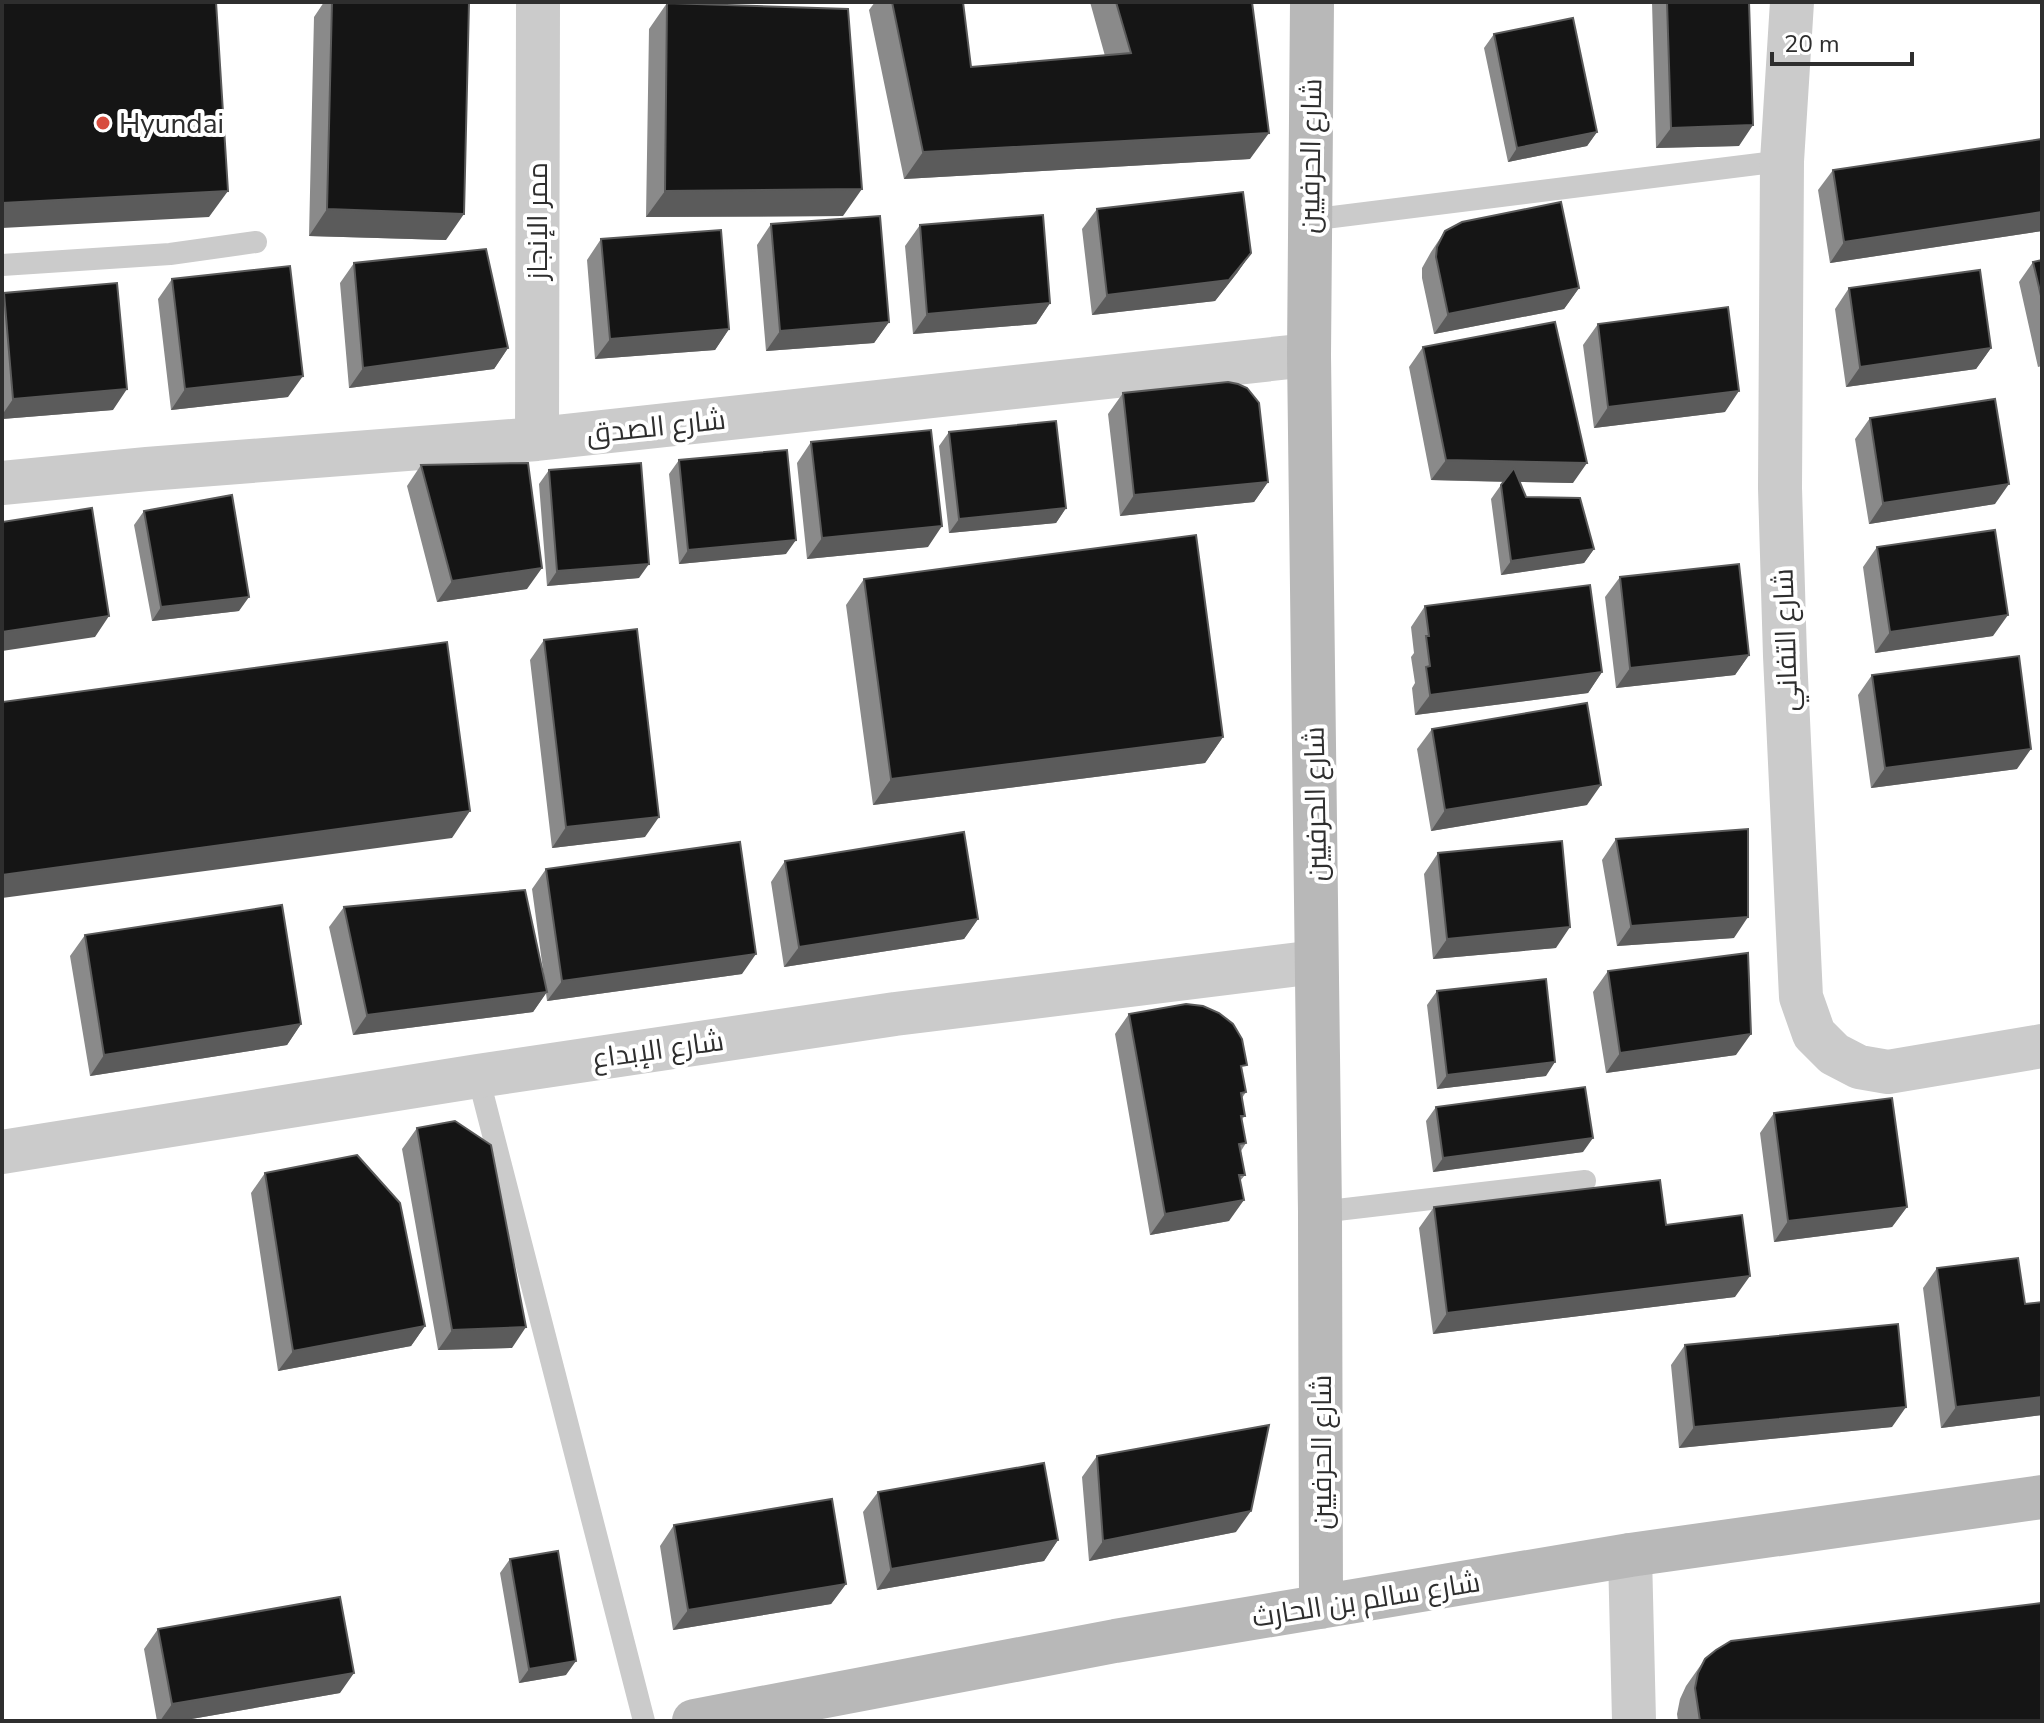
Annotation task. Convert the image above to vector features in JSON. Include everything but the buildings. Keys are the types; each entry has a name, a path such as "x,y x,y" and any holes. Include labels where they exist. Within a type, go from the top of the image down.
{"street":[{"name":"ممر الإنجاز","path":"537,439 538,2"},
{"name":"شارع الحرفيين","path":"1312,2 1309,355 1320,1212 1321,1607"},
{"name":"شارع التفاني","path":"1792,2 1782,161 1781,519 1797,930 1805,1014 1814,1034 1834,1054 1859,1067 1888,1072 2042,1046"},
{"name":"شارع الصدق","path":"2,483 537,439 1309,355"},
{"name":"شارع الإبداع","path":"2,1152 478,1076 895,1014 1316,962"},
{"name":"شارع سالم بن الحارث","path":"694,1721 817,1710 1115,1641 1630,1555 2042,1497"},
{"path":"1630,1555 1634,1721"}],"lane":[{"path":"1309,220 1782,161"},
{"path":"2,265 170,254 256,242"},
{"path":"478,1076 644,1721"},
{"path":"1320,1212 1585,1181"}],"place":[{"name":"Hyundai","path":"103,123"}]}
